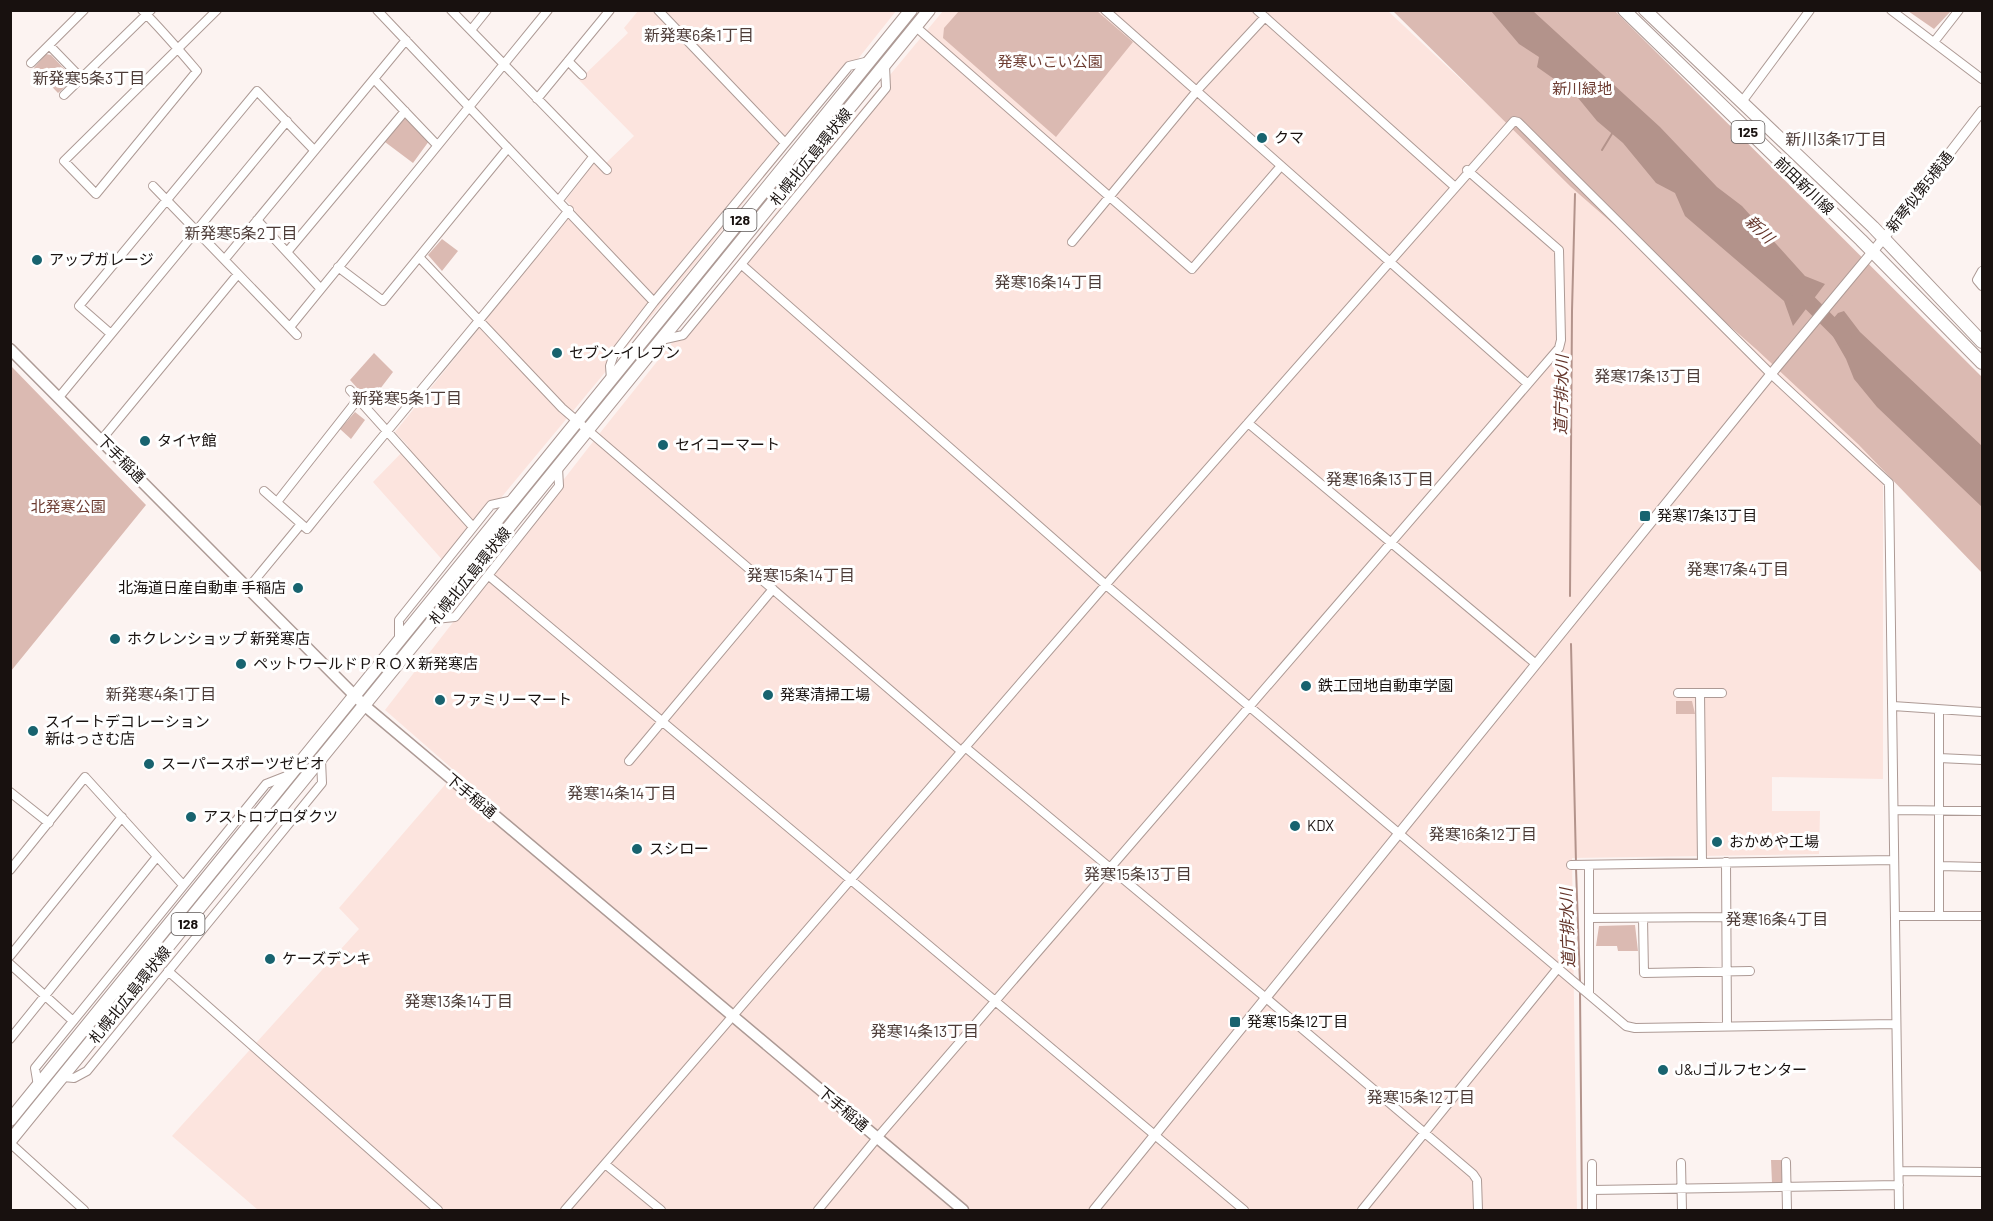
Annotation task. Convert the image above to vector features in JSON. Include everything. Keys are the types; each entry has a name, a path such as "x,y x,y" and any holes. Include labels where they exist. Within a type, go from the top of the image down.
{"main road":[{"name":"札幌北広島環状線","path":"10,1120 911,10"},
{"name":"札幌北広島環状線","path":"10,1142 929,10"},
{"name":"前田新川線","path":"1624,10 1873,252 1983,363"},
{"name":"前田新川線","path":"1645,10 1884,238 1983,342"},
{"name":"下手稲通","path":"10,348 365,706 963,1210"}],"street":[{"path":"31,63 84,10"},
{"path":"64,95 147,12 178,49 197,71 96,194 64,161 178,49 217,10"},
{"path":"377,10 654,302"},
{"path":"452,10 607,171"},
{"path":"471,30 487,10"},
{"path":"290,327 548,10"},
{"path":"537,99 610,10"},
{"path":"658,10 784,143"},
{"path":"1105,10 1387,262 1528,384"},
{"path":"1257,10 1454,186"},
{"path":"1741,104 1810,10"},
{"path":"1891,10 1983,79"},
{"path":"1934,42 1959,10"},
{"path":"1072,242 1197,92 1265,17"},
{"path":"916,27 1192,268 1281,166"},
{"path":"225,259 406,40"},
{"path":"49,45 81,78"},
{"path":"568,61 582,75"},
{"path":"611,379 610,366 614,354 654,302 849,66 869,61"},
{"path":"661,340 683,335 742,265 886,88 885,66"},
{"path":"374,79 437,145"},
{"path":"111,334 79,306 257,91 314,150"},
{"path":"288,251 405,111"},
{"name":"新琴似第5横通","path":"1094,1210 1779,363 1873,252 1983,111"},
{"path":"60,396 287,121"},
{"path":"565,1210 1467,170 1509,123 1518,122 1771,374 1889,483 1899,1210"},
{"path":"338,267 383,301 508,148"},
{"path":"559,200 593,157"},
{"path":"818,1210 877,1138 1559,348 1561,340 1560,250 1467,170"},
{"path":"153,186 297,335"},
{"path":"264,491 307,529 386,431 479,324 569,210"},
{"path":"257,220 320,288"},
{"path":"419,257 479,324 577,422 963,749 1110,868 1426,1133 1477,1180 1478,1210"},
{"path":"742,265 1106,585 1251,705 1626,1026 1896,1024"},
{"path":"1983,271 1977,280 1983,286"},
{"path":"102,440 238,274"},
{"path":"350,390 474,528"},
{"path":"277,502 358,399"},
{"path":"1248,423 1536,664"},
{"path":"435,619 455,617 489,576 559,486 558,468"},
{"path":"399,641 399,620 491,506 513,500"},
{"path":"249,587 301,524"},
{"path":"489,576 1244,1210"},
{"path":"629,761 772,589"},
{"path":"1678,693 1722,693"},
{"path":"1700,693 1702,863"},
{"path":"1893,706 1983,712"},
{"path":"1939,710 1940,915"},
{"path":"1939,758 1983,760"},
{"path":"63,1077 74,1078 87,1071 322,783 321,760"},
{"path":"38,1086 35,1068 183,885 266,784 291,774"},
{"path":"10,870 85,777 156,858 183,885"},
{"path":"10,792 48,823"},
{"path":"1894,810 1983,812"},
{"path":"10,956 122,817"},
{"path":"10,1040 156,858"},
{"path":"1571,865 1894,860"},
{"path":"1726,862 1727,1026"},
{"path":"1587,865 1589,918 1587,993"},
{"path":"1939,866 1983,867"},
{"path":"1896,916 1983,916"},
{"path":"1589,918 1726,917"},
{"path":"1643,918 1644,972 1749,971"},
{"path":"10,964 73,1021"},
{"path":"1362,1210 1558,968"},
{"path":"168,971 438,1210"},
{"path":"10,1142 84,1210"},
{"path":"1786,1162 1787,1210"},
{"path":"1682,1163 1682,1210"},
{"path":"604,1164 661,1210"},
{"path":"1592,1164 1592,1210"},
{"path":"1899,1171 1983,1172"},
{"path":"1592,1190 1899,1185"}],"shaded area":[{"path":"638,11 896,11 700,258 446,564 373,482 408,446 395,432 575,210 566,200 598,157 606,163 634,136 579,80 628,33 624,28"},
{"path":"943,11 1388,11 1500,116 1512,102 1883,467 1883,779 1772,777 1772,811 1820,811 1819,854 1572,858 1577,1210 258,1210 172,1136 359,929 339,908 456,772 385,710 592,443 778,210"}],"green space":[{"name":"発寒いこい公園","path":"959,11 1097,11 1133,42 1056,137 943,38 944,28"},
{"name":"新川緑地","path":"1393,11 1615,11 1982,377 1982,573 1858,444 1756,349 1571,187"},
{"path":"1908,11 1951,11 1934,29"},
{"path":"46,54 51,55 72,77 72,81 58,93 34,68"},
{"path":"402,118 406,119 429,141 413,163 385,142"},
{"path":"442,239 458,251 442,271 428,255"},
{"path":"374,353 393,372 370,402 350,380"},
{"name":"北発寒公園","path":"11,366 146,505 11,671"},
{"path":"355,412 365,420 351,439 340,429"},
{"path":"1676,701 1692,701 1695,714 1676,714"},
{"path":"1635,925 1638,951 1618,951 1617,946 1596,946 1599,926"},
{"path":"1771,1160 1783,1160 1781,1183 1772,1183"}],"water":[{"path":"1491,11 1533,11 1660,127 1717,187 1742,206 1805,276 1825,284 1793,326 1784,301 1685,216 1675,193 1656,183 1623,143 1597,121 1574,93 1537,67 1539,57 1519,44"},
{"path":"1844,311 1860,332 1982,446 1982,507 1877,407 1854,379 1846,359 1827,326 1838,313"}],"waterway":[{"name":"道庁排水川","path":"1602,150 1613,132"},
{"name":"道庁排水川","path":"1570,596 1575,194"},
{"name":"新川","path":"1797,290 1844,337"},
{"name":"道庁排水川","path":"1571,644 1576,863"},
{"name":"道庁排水川","path":"1576,868 1580,983"},
{"name":"道庁排水川","path":"1580,991 1582,1210"}],"place":[{"name":"クマ","path":"1262,138"},
{"name":"アップガレージ","path":"37,260"},
{"name":"セブン-イレブン","path":"557,353"},
{"name":"タイヤ館","path":"145,441"},
{"name":"セイコーマート","path":"663,445"},
{"name":"発寒17条13丁目","path":"1645,516"},
{"name":"北海道日産自動車 手稲店","path":"298,588"},
{"name":"ホクレンショップ 新発寒店","path":"115,639"},
{"name":"ペットワールドＰＲＯＸ新発寒店","path":"241,664"},
{"name":"鉄工団地自動車学園","path":"1306,686"},
{"name":"発寒清掃工場","path":"768,695"},
{"name":"ファミリーマート","path":"440,700"},
{"name":"スイートデコレーション 新はっさむ店","path":"33,731"},
{"name":"スーパースポーツゼビオ","path":"149,764"},
{"name":"アストロプロダクツ","path":"191,817"},
{"name":"KDX","path":"1295,826"},
{"name":"おかめや工場","path":"1717,842"},
{"name":"スシロー","path":"637,849"},
{"name":"ケーズデンキ","path":"270,959"},
{"name":"発寒15条12丁目","path":"1235,1022"},
{"name":"J&Jゴルフセンター","path":"1663,1070"}],"district":[{"name":"新発寒6条1丁目","path":"699,35"},
{"name":"新発寒5条3丁目","path":"89,78"},
{"name":"新川3条17丁目","path":"1836,139"},
{"name":"新発寒5条2丁目","path":"241,233"},
{"name":"発寒16条14丁目","path":"1049,282"},
{"name":"発寒17条13丁目","path":"1648,376"},
{"name":"新発寒5条1丁目","path":"407,398"},
{"name":"発寒16条13丁目","path":"1380,479"},
{"name":"発寒17条4丁目","path":"1738,569"},
{"name":"発寒15条14丁目","path":"801,575"},
{"name":"新発寒4条1丁目","path":"161,694"},
{"name":"発寒14条14丁目","path":"622,793"},
{"name":"発寒16条12丁目","path":"1483,834"},
{"name":"発寒15条13丁目","path":"1138,874"},
{"name":"発寒16条4丁目","path":"1777,919"},
{"name":"発寒13条14丁目","path":"459,1001"},
{"name":"発寒14条13丁目","path":"925,1031"},
{"name":"発寒15条12丁目","path":"1421,1097"}]}
